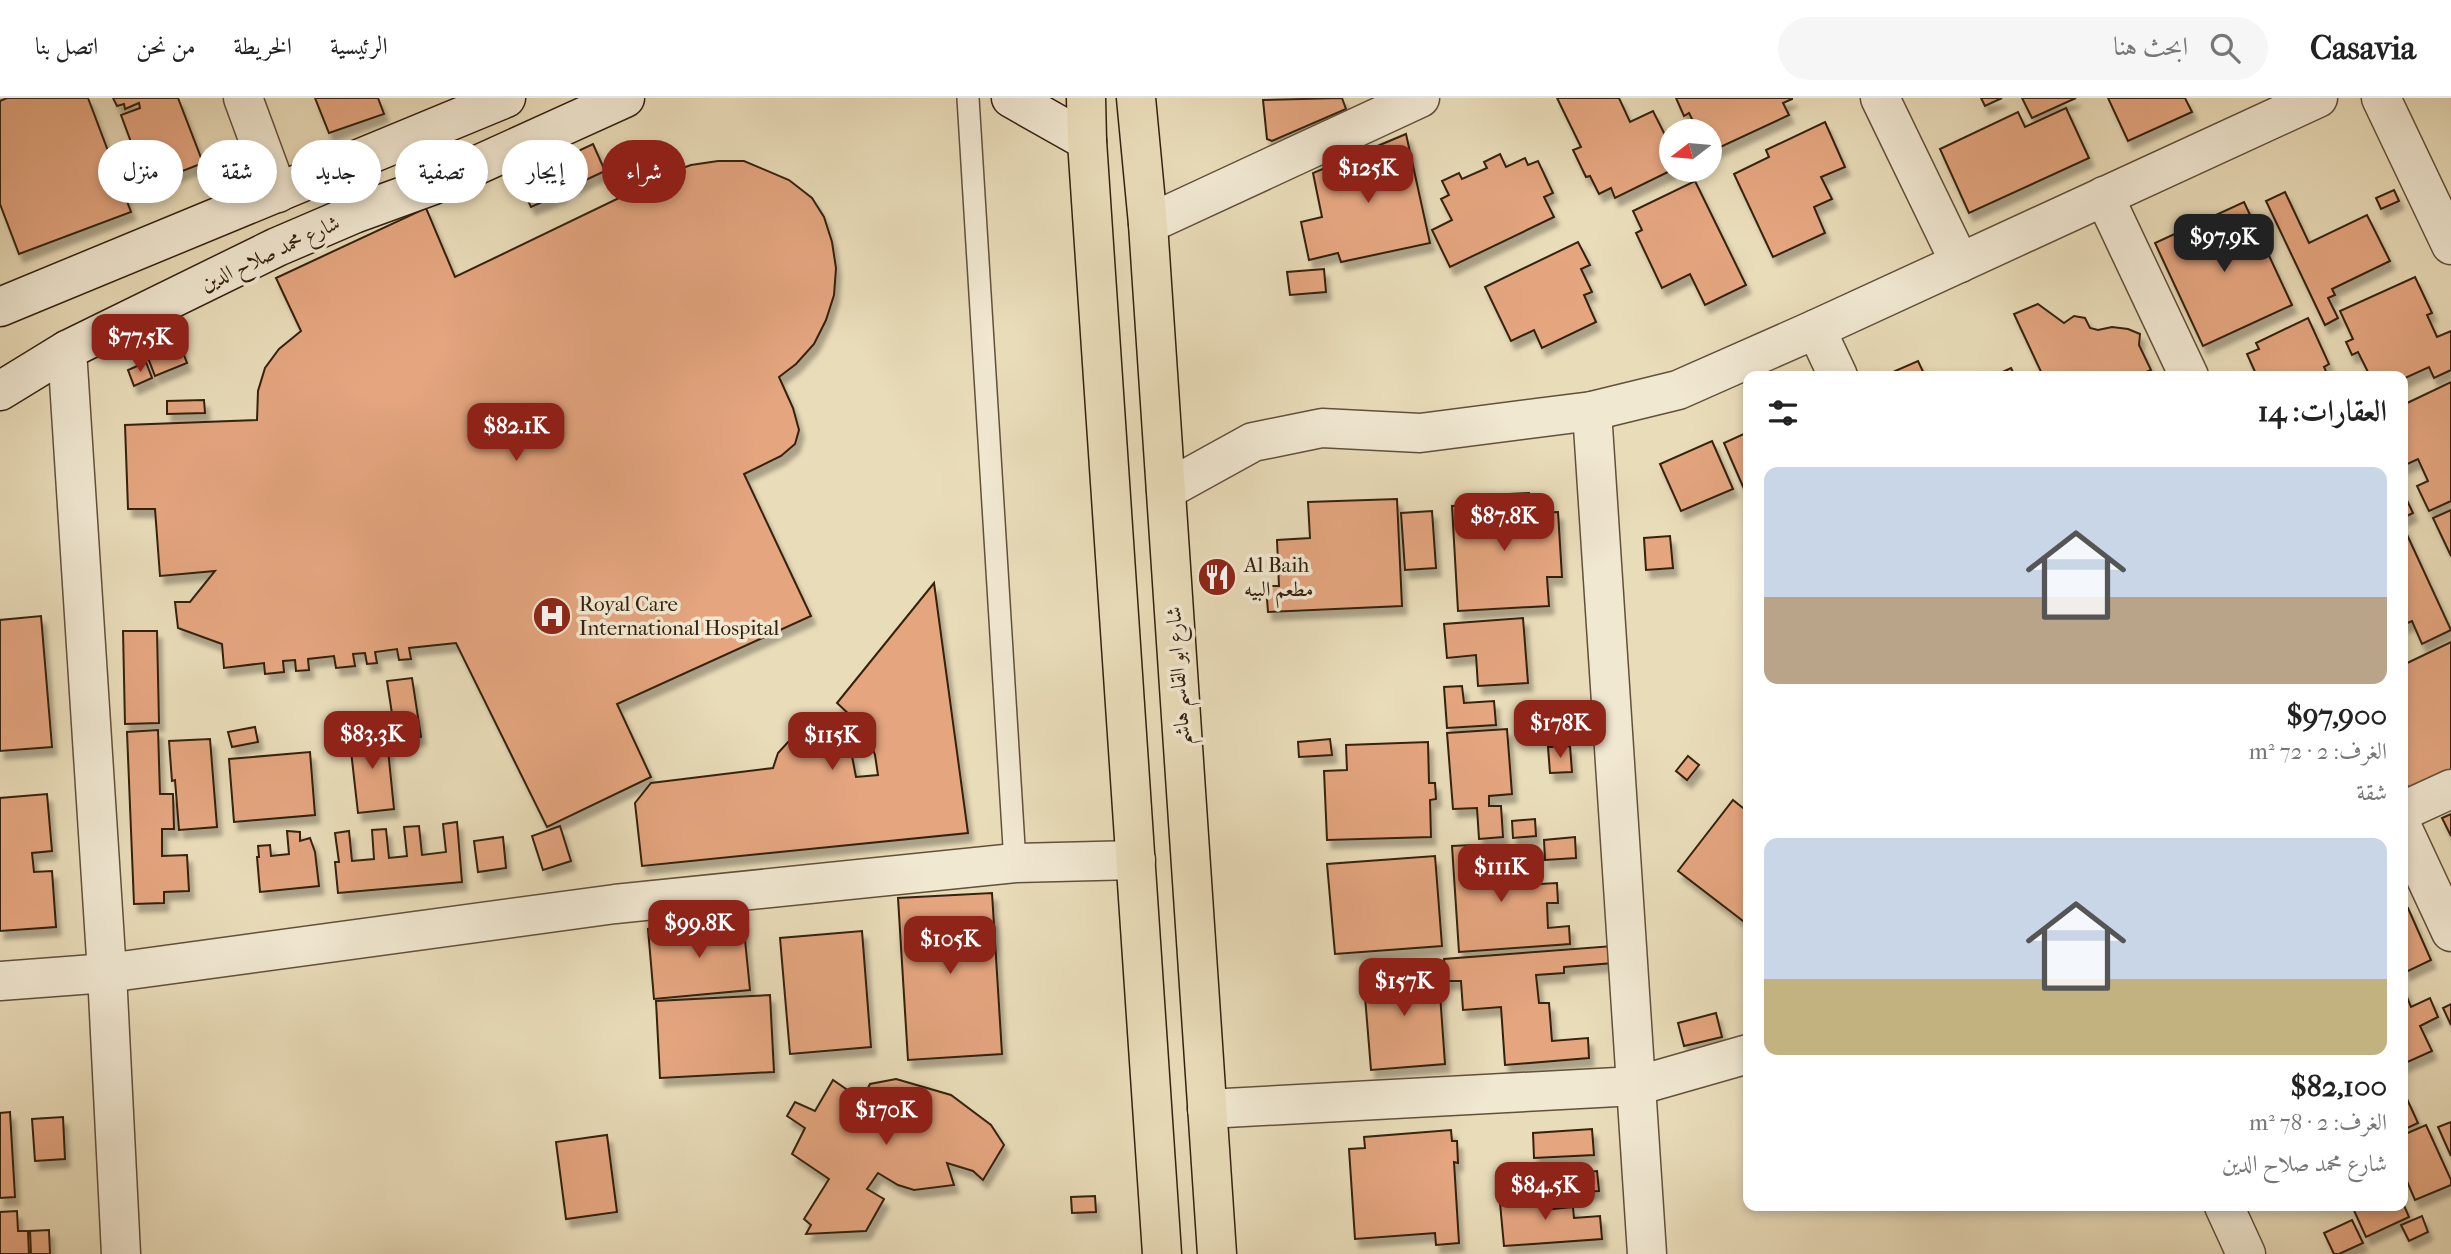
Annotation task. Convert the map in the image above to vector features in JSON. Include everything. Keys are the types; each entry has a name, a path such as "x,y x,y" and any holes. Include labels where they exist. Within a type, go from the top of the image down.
{"main road":[{"path":"1086,98 1162,1254"},
{"name":"شارع ابو القاسم هاشم","path":"1136,98 1148,224 1217,1254"}],"street":[{"path":"243,98 278,193"},
{"path":"0,307 506,98"},
{"name":"شارع محمد صلاح الدين","path":"0,391 67,349 277,247 354,214 431,186 625,98"},
{"path":"1011,98 1087,141"},
{"path":"1148,224 1420,98"},
{"path":"1880,98 1960,263"},
{"path":"2381,98 2451,245"},
{"path":"1166,490 1253,442 1322,428 1420,433 1592,411 1678,390 1960,263 2308,100"},
{"path":"2104,196 2187,371"},
{"path":"1816,329 1836,371"},
{"path":"67,349 107,972 121,1254"},
{"path":"1592,411 1647,1254"},
{"path":"2408,809 2451,789"},
{"path":"2408,840 2451,932"},
{"path":"0,981 107,972 615,904 1015,863 1136,860"},
{"path":"1208,1109 1636,1086 1743,1055"},
{"path":"2226,1211 2246,1254"}],"lane":[{"path":"968,98 1015,863"}],"building":[{"path":"7,98 88,98 104,140 98,140 98,203 128,203 131,212 19,254 0,204 0,101"},
{"path":"113,98 178,98 197,147 197,165 183,171 183,140 130,140 121,115 140,108 139,103 125,109 124,104 117,106"},
{"path":"315,98 378,98 384,114 329,133"},
{"path":"1342,98 1346,109 1272,141 1267,139 1263,100"},
{"path":"1557,98 1619,98 1630,122 1653,111 1659,123 1659,176 1615,198 1611,188 1599,194 1590,176 1586,177 1573,150 1581,147"},
{"path":"1676,98 1792,98 1783,103 1789,115 1722,146 1722,119 1692,119 1689,113 1684,116"},
{"path":"1981,98 2002,98 1985,106"},
{"path":"2022,98 2076,98 2032,118"},
{"path":"2108,98 2185,98 2192,112 2128,141"},
{"path":"2066,108 2089,158 1969,213 1940,149 2018,112 2025,127"},
{"path":"1825,122 1845,167 1821,177 1832,199 1814,207 1825,233 1773,257 1734,174 1769,157 1766,150"},
{"path":"1406,134 1430,243 1341,262 1338,253 1309,260 1301,222 1322,217 1313,173"},
{"path":"593,144 602,164 602,172 588,179 588,146"},
{"path":"1500,154 1506,167 1525,158 1528,165 1538,161 1553,193 1544,197 1554,217 1450,267 1432,230 1452,220 1441,199 1449,195 1442,181 1459,173 1462,179 1487,168 1484,162"},
{"path":"744,161 789,180 812,198 824,217 836,268 834,295 814,344 796,364 779,377 793,408 799,430 795,444 781,456 744,474 811,616 617,704 651,777 547,827 456,643 409,648 411,659 399,660 397,649 375,652 377,663 367,664 365,653 353,654 355,666 336,668 334,656 308,659 309,670 296,671 295,660 283,661 284,672 265,674 264,663 224,668 222,644 178,628 175,602 190,602 215,571 160,576 155,509 128,509 125,425 257,420 258,391 265,368 279,349 301,331 276,278 426,208 455,277 609,203 686,203 686,167"},
{"path":"1695,182 1746,285 1705,305 1690,274 1662,288 1636,233 1642,230 1633,211"},
{"path":"2394,190 2399,201 2381,209 2376,198"},
{"path":"2285,192 2309,243 2367,215 2390,261 2332,289 2335,295 2328,298 2338,318 2325,325 2266,201"},
{"path":"2244,202 2292,305 2203,346 2155,243"},
{"path":"1578,242 1590,265 1581,269 1592,292 1584,295 1596,322 1542,348 1534,330 1511,341 1485,287"},
{"path":"1324,269 1326,292 1290,295 1287,272"},
{"path":"2415,277 2432,313 2427,315 2437,337 2451,331 2451,370 2434,378 2429,367 2408,377 2408,371 2368,371 2358,352 2352,355 2346,342 2353,339 2340,311"},
{"path":"2038,304 2064,323 2074,316 2085,318 2090,328 2098,330 2112,327 2128,329 2140,334 2139,345 2151,370 2041,371 2014,314"},
{"path":"2308,318 2329,364 2324,367 2326,371 2255,371 2247,354 2259,349 2256,343"},
{"path":"180,345 187,363 155,376 148,358"},
{"path":"1918,361 1923,371 1895,371"},
{"path":"146,362 152,378 134,386 128,370"},
{"path":"2451,382 2451,501 2429,511 2417,486 2428,481 2418,459 2408,464 2408,403"},
{"path":"204,400 205,413 167,414 167,401"},
{"path":"1743,434 1743,487 1724,443"},
{"path":"1712,441 1733,489 1681,511 1660,464"},
{"path":"1529,493 1530,513 1558,512 1562,577 1547,577 1549,606 1458,611 1452,506 1469,505 1468,496"},
{"path":"1397,499 1402,606 1268,612 1266,586 1279,586 1277,540 1310,538 1308,502"},
{"path":"2408,502 2413,513 2408,516"},
{"path":"2451,510 2451,556 2433,518"},
{"path":"1432,511 1436,568 1405,570 1401,513"},
{"path":"1670,536 1673,568 1646,570 1644,538"},
{"path":"2408,537 2451,630 2422,644 2412,621 2408,623"},
{"path":"934,583 968,833 642,866 635,803 651,783 773,768 778,753 788,742 801,735 816,733 831,736 843,744 852,756 856,777 878,775 875,755 866,730 837,703"},
{"path":"41,616 52,747 0,751 0,620"},
{"path":"1523,618 1528,683 1478,686 1476,655 1447,658 1444,624"},
{"path":"123,631 157,631 159,723 125,724"},
{"path":"2451,642 2451,770 2409,789 2408,787 2408,663"},
{"path":"412,678 421,737 396,740 387,681"},
{"path":"1462,686 1464,703 1494,701 1496,725 1447,728 1444,687"},
{"path":"1565,721 1565,733 1549,735 1548,722"},
{"path":"255,727 258,742 232,747 228,732"},
{"path":"1507,729 1512,794 1489,796 1489,806 1501,806 1503,837 1479,839 1477,808 1453,809 1447,733"},
{"path":"158,730 160,794 173,794 174,829 162,829 162,856 187,855 189,891 164,892 164,903 134,904 127,732"},
{"path":"386,730 394,809 358,813 349,733"},
{"path":"210,739 217,827 179,830 169,741"},
{"path":"1330,739 1332,755 1299,757 1298,742"},
{"path":"1428,742 1429,783 1435,783 1436,799 1430,800 1431,837 1327,840 1324,771 1347,770 1346,745"},
{"path":"1570,746 1572,772 1550,773 1548,747"},
{"path":"310,752 315,815 234,822 229,759"},
{"path":"1688,756 1699,765 1687,780 1676,771"},
{"path":"47,794 52,851 32,853 34,872 52,871 56,927 0,931 0,798"},
{"path":"1733,800 1743,808 1743,921 1678,871"},
{"path":"2451,814 2451,836 2442,818"},
{"path":"1535,819 1536,836 1513,838 1512,821"},
{"path":"457,822 462,882 338,893 335,862 339,862 335,833 349,831 352,861 374,859 372,830 386,829 389,858 407,856 404,827 419,826 422,855 446,852 443,824"},
{"path":"560,826 571,861 543,870 532,836"},
{"path":"287,831 300,832 300,841 310,838 315,852 319,886 260,892 258,846 270,845 271,856 289,854"},
{"path":"503,837 506,868 478,872 474,841"},
{"path":"1575,837 1576,858 1545,860 1544,840"},
{"path":"1472,845 1474,856 1520,853 1522,885 1557,883 1558,903 1547,903 1548,928 1569,926 1570,944 1459,952 1452,846"},
{"path":"1435,856 1442,946 1335,954 1327,864"},
{"path":"992,893 1002,1054 908,1060 898,898"},
{"path":"2408,908 2431,960 2408,971"},
{"path":"743,920 750,990 654,999 648,929"},
{"path":"862,931 871,1047 790,1054 780,938"},
{"path":"1613,946 1614,963 1564,967 1564,973 1536,975 1539,1003 1549,1003 1552,1041 1588,1038 1589,1058 1505,1065 1501,1007 1463,1010 1461,981 1446,981 1444,959"},
{"path":"1438,966 1445,1064 1371,1070 1363,972"},
{"path":"770,995 774,1072 660,1078 656,1001"},
{"path":"2430,998 2438,1017 2420,1026 2432,1051 2408,1062 2408,1000 2411,1007"},
{"path":"2451,1004 2451,1025 2443,1008"},
{"path":"1716,1013 1722,1037 1684,1046 1678,1023"},
{"path":"896,1079 951,1095 991,1125 1004,1145 983,1180 973,1171 947,1163 954,1185 914,1190 898,1185 878,1173 867,1189 884,1199 866,1231 806,1234 811,1225 804,1219 829,1179 792,1154 805,1128 787,1116 795,1102 815,1111 833,1080 862,1100 870,1084"},
{"path":"2408,1101 2418,1123 2408,1128"},
{"path":"10,1112 15,1197 0,1198 0,1113"},
{"path":"63,1117 65,1159 35,1161 32,1119"},
{"path":"2451,1122 2451,1156 2438,1127"},
{"path":"2426,1125 2451,1185 2415,1200 2408,1184 2408,1133"},
{"path":"1592,1129 1594,1155 1534,1158 1533,1133"},
{"path":"1451,1130 1452,1141 1457,1141 1458,1163 1454,1162 1459,1243 1436,1245 1435,1233 1355,1239 1349,1149 1365,1148 1364,1137"},
{"path":"607,1135 617,1212 566,1219 556,1142"},
{"path":"1597,1171 1599,1191 1580,1192 1579,1173"},
{"path":"1552,1190 1553,1209 1573,1207 1574,1218 1600,1216 1602,1239 1504,1246 1500,1203 1529,1202 1528,1192"},
{"path":"1095,1196 1096,1212 1072,1213 1071,1197"},
{"path":"17,1211 18,1231 28,1231 29,1254 0,1254 0,1212"},
{"path":"2354,1211 2406,1211 2409,1217 2366,1237"},
{"path":"2422,1216 2428,1232 2409,1241 2401,1225"},
{"path":"2352,1220 2363,1243 2334,1254 2324,1233"},
{"path":"49,1230 50,1254 31,1254 30,1231"}],"place":[{"name":"Al Baih مطعم البيه","path":"1217,577"},
{"name":"Royal Care International Hospital","path":"552,616"}]}
